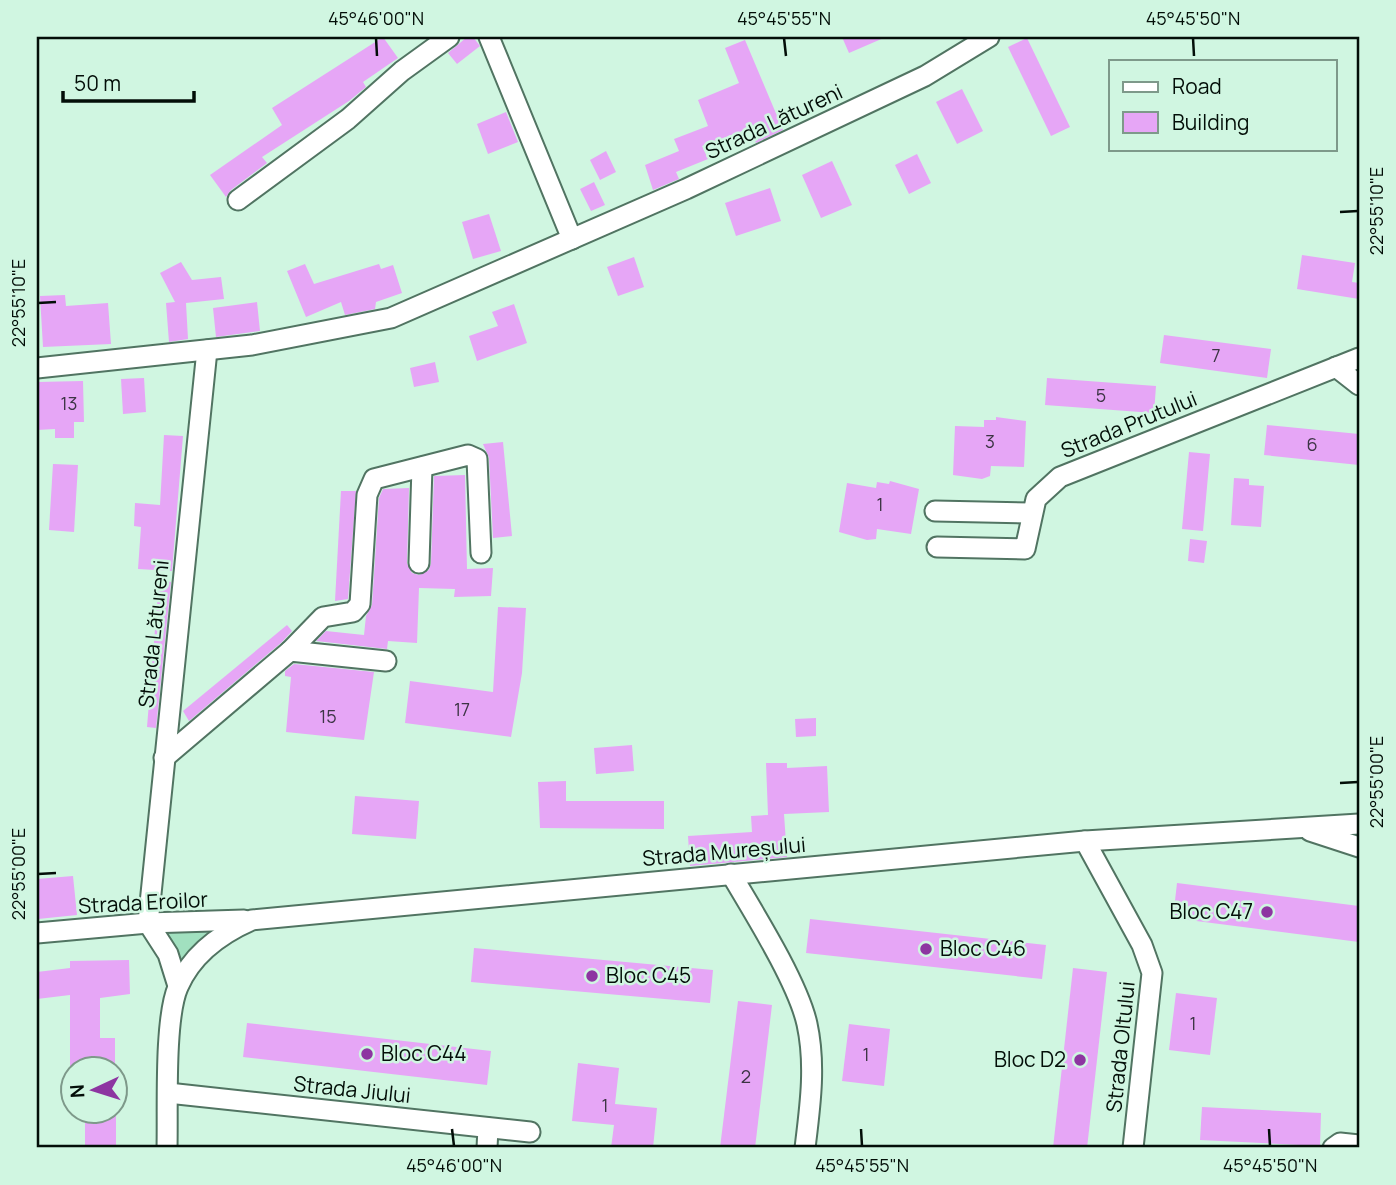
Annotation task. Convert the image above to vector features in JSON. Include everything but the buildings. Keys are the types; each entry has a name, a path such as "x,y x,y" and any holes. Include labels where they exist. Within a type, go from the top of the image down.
{"street":[{"path":"238,200 348,119 402,71 450,37"},
{"path":"489,37 572,239"},
{"name":"Strada Lătureni","path":"37,368 291,340 391,318 572,239 913,82 989,37"},
{"name":"Strada Lătureni","path":"148,923 207,351"},
{"name":"Strada Prutului","path":"937,547 1025,549 1036,499 1060,477 1359,358"},
{"path":"1336,367 1359,385"},
{"path":"164,758 290,652 323,617 353,612 360,604 366,495 374,479 468,456 477,458 481,552"},
{"path":"419,563 422,467"},
{"path":"935,511 1031,513"},
{"path":"290,652 386,661"},
{"name":"Strada Mureșului","path":"167,1148 173,1010 178,986 208,946 221,935 252,920 1084,841 1359,824"},
{"name":"Strada Mureșului","path":"1302,829 1359,847"},
{"name":"Strada Oltului","path":"1084,841 1142,945 1152,973 1133,1148"},
{"path":"732,874 797,996 807,1023 812,1079 805,1148"},
{"name":"Strada Eroilor","path":"37,933 148,923 252,920"},
{"name":"Strada Mureșului","path":"148,923 169,954 178,986"},
{"name":"Strada Jiului","path":"169,1093 530,1132"},
{"path":"487,1148 488,1128"},
{"path":"1333,1148 1340,1143 1359,1145"}],"green space":[{"path":"214,930 199,941 181,972 160,932"}],"place":[{"name":"Bloc C47","path":"1267,912"},
{"name":"Bloc C46","path":"926,949"},
{"name":"Bloc C45","path":"592,976"},
{"name":"Bloc C44","path":"367,1054"},
{"name":"Bloc D2","path":"1080,1060"}]}
